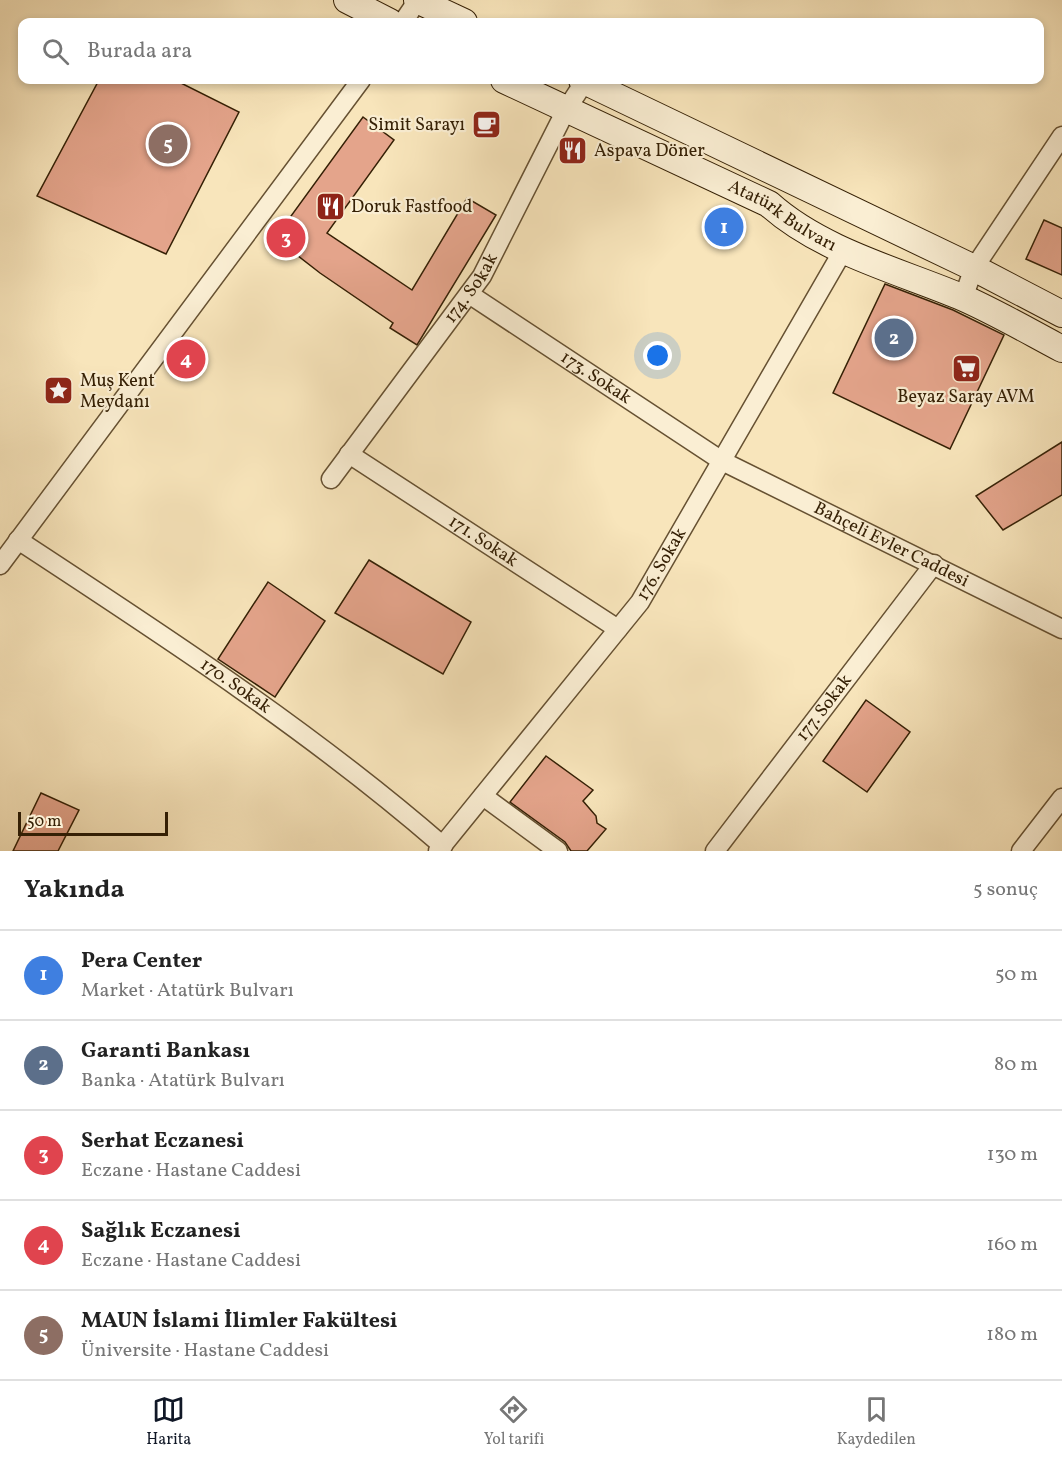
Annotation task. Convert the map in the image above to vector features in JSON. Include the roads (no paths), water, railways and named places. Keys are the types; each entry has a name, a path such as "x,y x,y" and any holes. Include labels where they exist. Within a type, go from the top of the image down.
{"main road":[{"path":"347,0 382,18"},
{"path":"418,0 456,18"},
{"name":"Atatürk Bulvarı","path":"512,84 769,204 788,221 844,249 963,298 1062,349"},
{"name":"Atatürk Bulvarı","path":"592,84 974,268 1062,314"}],"street":[{"path":"406,18 418,0"},
{"path":"0,565 358,84"},
{"name":"174. Sokak","path":"331,479 482,276 582,84"},
{"path":"963,298 974,268 1062,136"},
{"name":"176. Sokak","path":"441,848 640,602 844,249"},
{"name":"173. Sokak","path":"469,294 722,461"},
{"name":"171. Sokak","path":"349,454 618,629"},
{"name":"Bahçeli Evler Caddesi","path":"722,461 1062,629"},
{"name":"170. Sokak","path":"18,540 183,649 394,803 441,848"},
{"name":"177. Sokak","path":"716,851 934,564"},
{"path":"483,796 558,851"},
{"path":"1021,851 1062,798"}],"place":[{"name":"Simit Sarayı","path":"486,125"},
{"name":"MAUN İslami İlimler Fakültesi","path":"168,144"},
{"name":"Aspava Döner","path":"573,151"},
{"name":"Doruk Fastfood","path":"330,207"},
{"name":"Pera Center","path":"724,227"},
{"name":"Serhat Eczanesi","path":"286,238"},
{"name":"Garanti Bankası","path":"894,338"},
{"name":"Sağlık Eczanesi","path":"186,359"},
{"name":"Beyaz Saray AVM","path":"966,368"},
{"name":"Muş Kent Meydanı","path":"59,391"}]}
